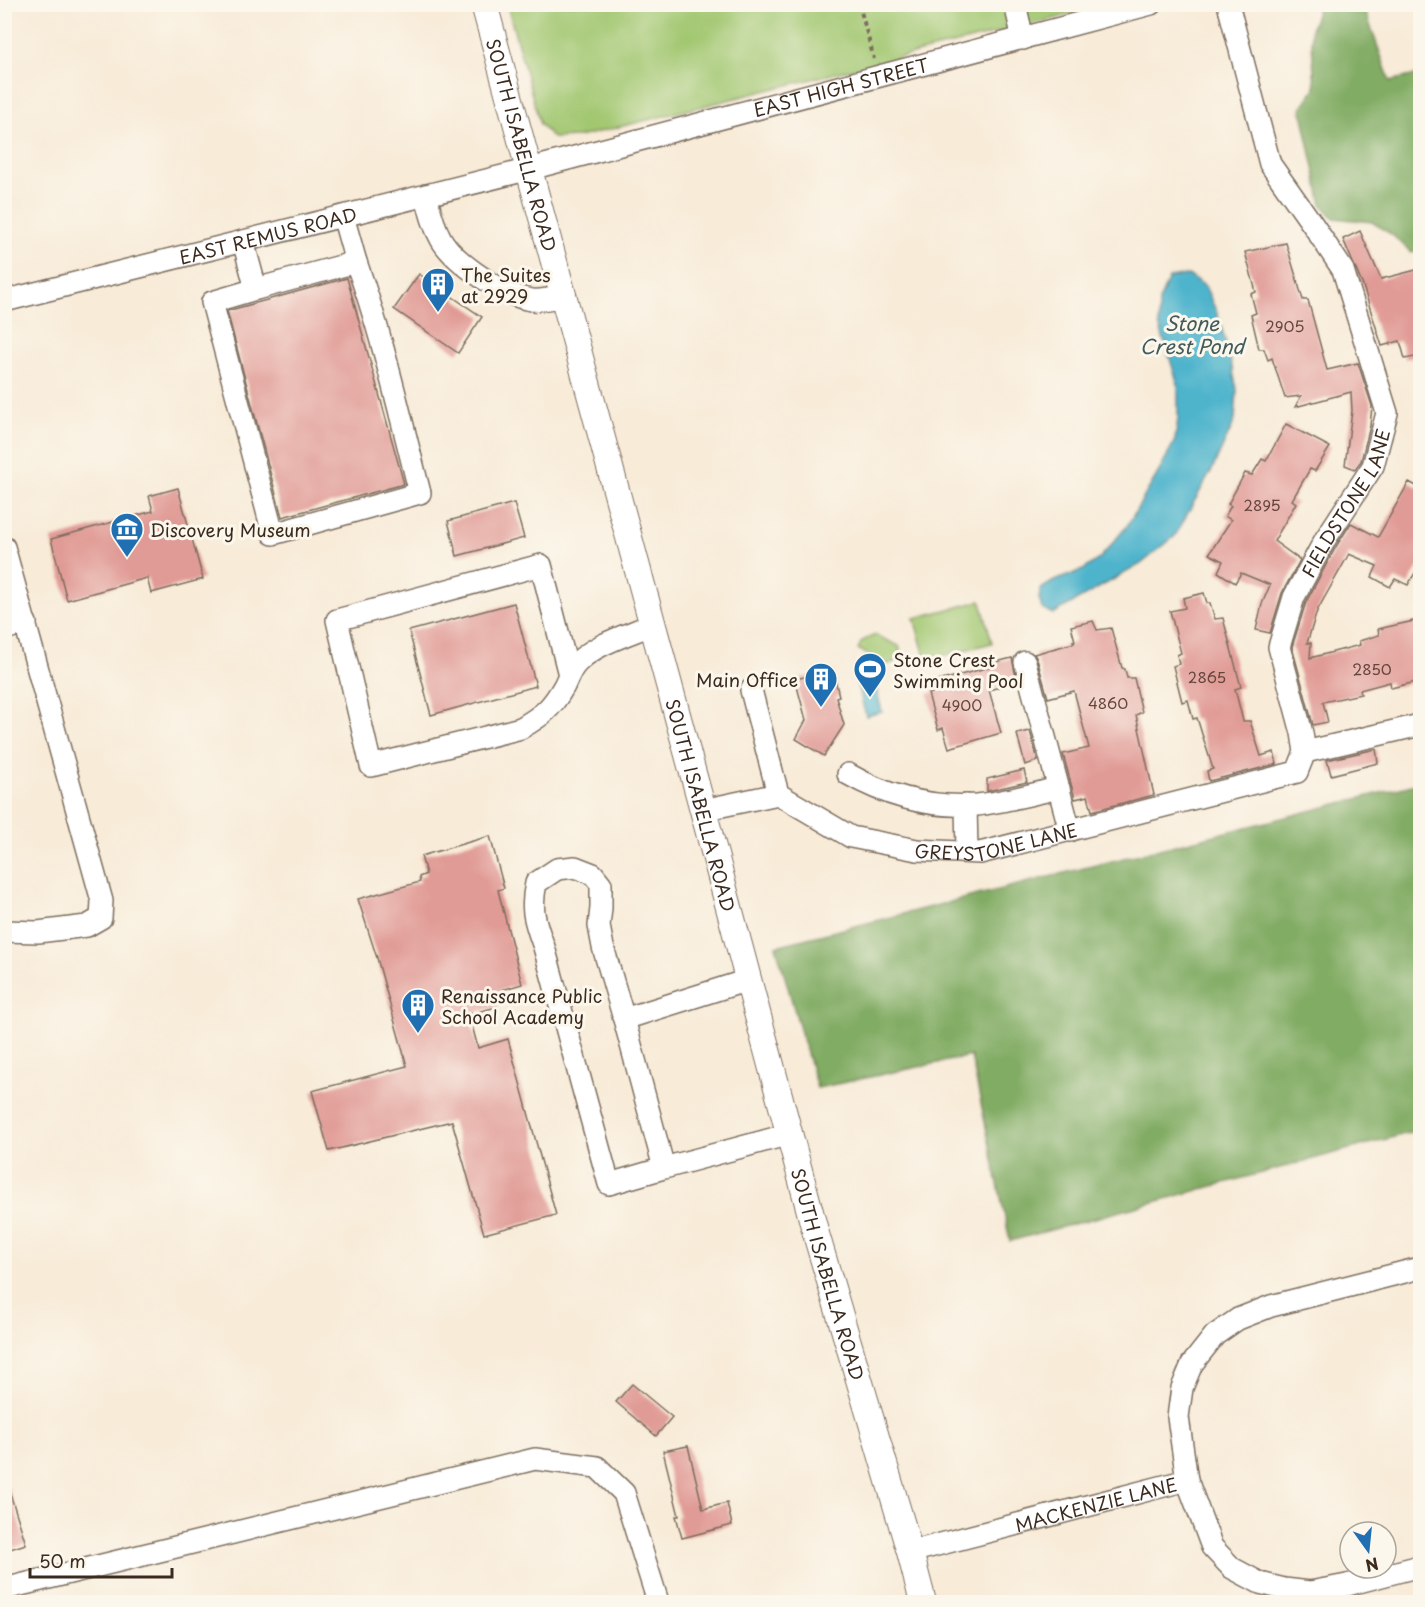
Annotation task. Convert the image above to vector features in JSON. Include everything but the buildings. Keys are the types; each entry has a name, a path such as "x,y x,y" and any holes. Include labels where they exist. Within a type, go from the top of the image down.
{"main road":[{"name":"SOUTH ISABELLA ROAD","path":"484,4 816,1234 923,1602"}],"street":[{"path":"1014,4 1023,39"},
{"name":"EAST HIGH STREET","path":"530,169 1152,4"},
{"name":"FIELDSTONE LANE","path":"1228,4 1270,164 1343,270 1387,413 1373,466 1326,538 1294,597 1279,647 1302,733 1301,762"},
{"name":"EAST REMUS ROAD","path":"4,301 530,169"},
{"path":"426,195 434,224 442,241 457,259 502,291 531,300 564,296"},
{"path":"343,216 379,337 420,493 273,534 212,302 356,262"},
{"path":"243,241 256,289"},
{"path":"4,547 102,901 100,918 87,926 38,932 4,931"},
{"path":"569,675 541,565 337,620 371,766 521,728 540,718 550,708 569,675 575,664 589,652 653,624"},
{"path":"4,629 26,623"},
{"path":"1026,662 1070,831"},
{"path":"703,810 778,794 751,690"},
{"name":"GREYSTONE LANE","path":"778,794 851,837 917,850 980,853 1070,831 1420,725"},
{"path":"848,774 870,786 901,798 936,804 976,805 1059,788"},
{"path":"966,805 967,852"},
{"path":"664,1168 603,947 599,926 601,884 592,874 574,867 557,869 536,884 532,900 534,918 609,1184 790,1134"},
{"path":"624,1019 748,980"},
{"name":"MACKENZIE LANE","path":"910,1552 1187,1480 1178,1417 1182,1388 1191,1364 1215,1335 1238,1318 1271,1306 1420,1268"},
{"path":"4,1589 535,1459 597,1467 624,1492 658,1602"},
{"path":"1187,1480 1212,1547 1232,1568 1260,1583 1284,1590 1310,1592 1420,1566"}],"path":[{"path":"860,4 879,78"}],"green space":[{"path":"1071,4 1073,14 579,137 553,138 540,124 507,5"},
{"path":"1319,5 1363,5 1390,81 1420,74 1420,250 1411,252 1391,234 1372,222 1334,218 1322,205 1301,108 1315,88 1311,29"},
{"path":"981,601 992,643 926,660 914,618"},
{"path":"875,635 899,646 903,659 885,665 858,649 862,641"},
{"path":"1420,783 1420,1130 1010,1241 971,1056 817,1088 776,946"}],"water":[{"name":"Stone Crest Pond","path":"1188,275 1205,286 1217,313 1237,390 1235,420 1213,468 1175,536 1141,564 1053,614 1042,609 1039,598 1041,589 1054,581 1083,570 1100,558 1127,526 1175,440 1178,418 1178,384 1159,325 1159,301 1169,278"},
{"name":"Stone Crest Swimming Pool","path":"874,679 882,712 866,716 857,683"}],"place":[{"name":"The Suites at 2929","path":"438,313"},
{"name":"Discovery Museum","path":"127,558"},
{"name":"Stone Crest Swimming Pool","path":"870,698"},
{"name":"Main Office","path":"821,708"},
{"name":"Renaissance Public School Academy","path":"418,1034"}]}
